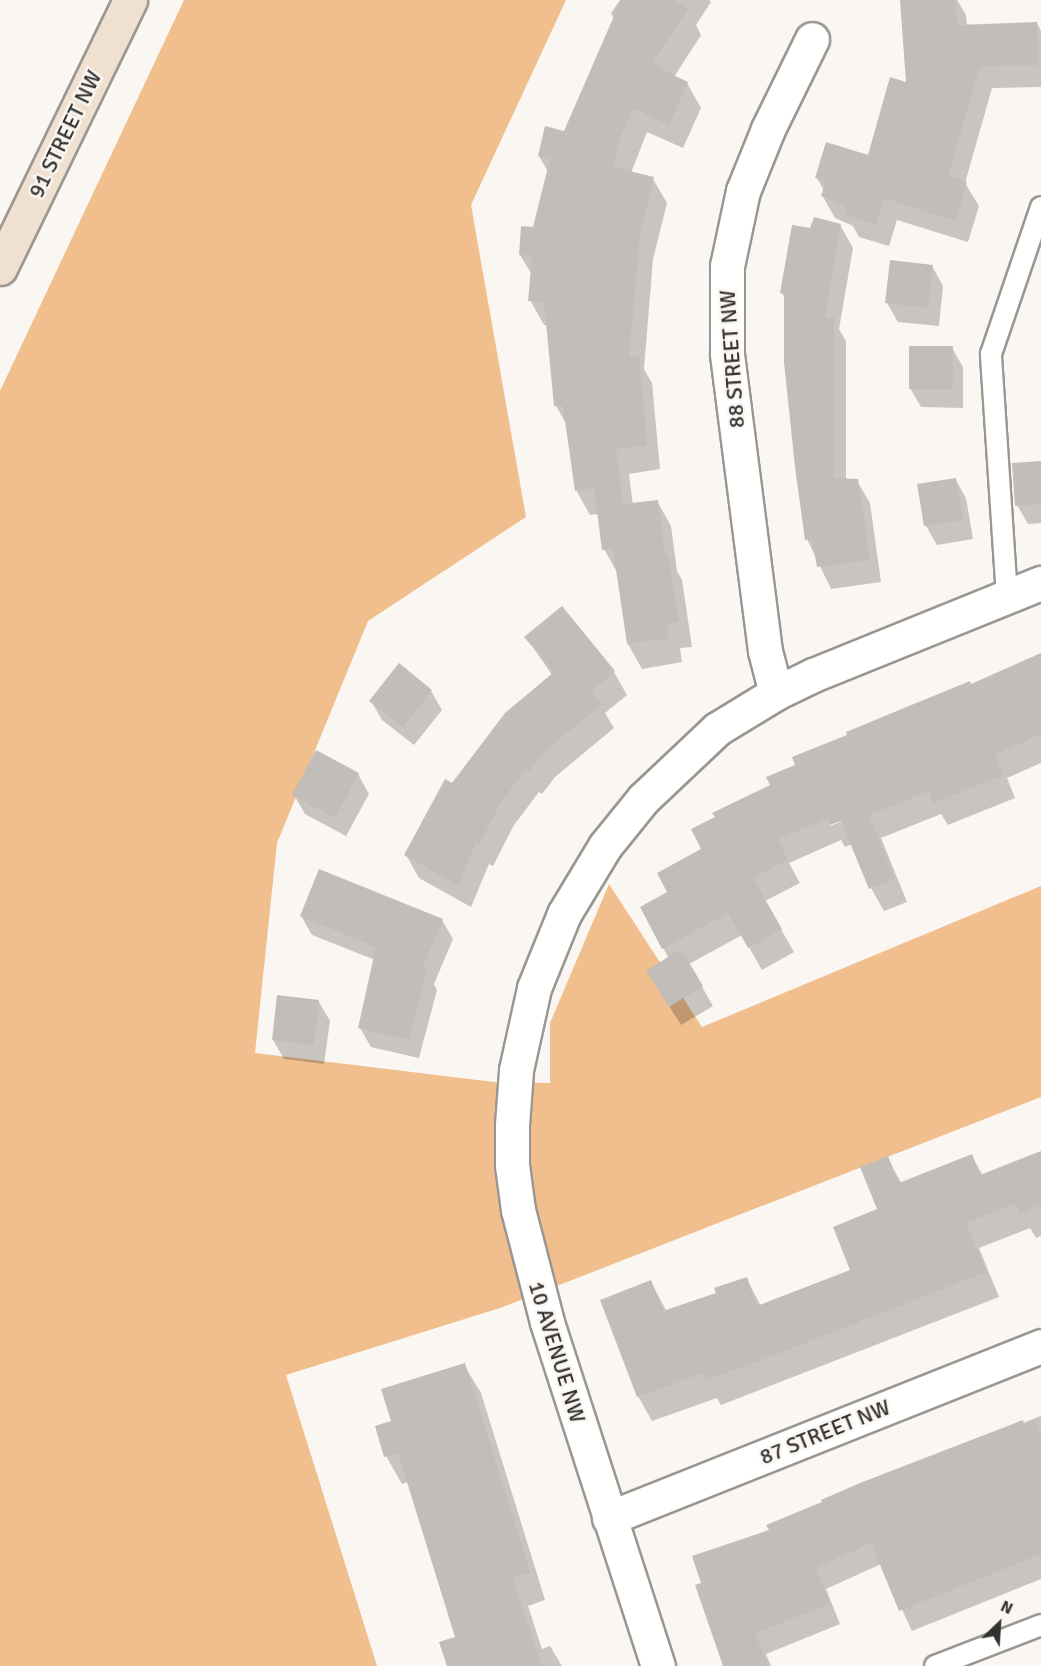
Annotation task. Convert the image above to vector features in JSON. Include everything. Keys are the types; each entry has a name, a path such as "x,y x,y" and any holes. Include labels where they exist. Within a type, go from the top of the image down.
{"main road":[{"name":"91 STREET NW","path":"0,268 130,0"}],"street":[{"name":"88 STREET NW","path":"776,693 765,651 727,353 727,266 743,191 768,129 812,39"},
{"path":"776,693 1041,584"},
{"name":"10 AVENUE NW","path":"658,1666 547,1322 518,1210 512,1165 512,1125 523,1030 534,987 564,914 605,846 643,799 680,760 717,729 776,693"},
{"name":"87 STREET NW","path":"609,1518 1041,1346"}],"lane":[{"path":"1007,597 991,354 1041,207"},
{"path":"935,1666 1041,1625"}],"shaded area":[{"path":"184,0 566,0 471,205 526,517 368,621 277,843 255,1053 494,1082 550,1083 550,1023 609,884 702,1027 1041,886 1041,1097 503,1307 286,1375 377,1666 0,1666 0,391"}],"building":[{"path":"621,0 674,0 688,9 653,62 662,67 661,69 688,82 669,125 633,108 620,137 613,167 654,177 640,234 629,357 639,356 647,445 616,449 623,504 658,500 665,554 668,553 679,622 667,624 669,638 627,644 613,549 602,550 594,488 575,491 563,406 554,406 544,302 528,301 532,256 519,255 521,226 533,227 550,159 538,156 545,126 564,131"},
{"path":"900,0 955,0 957,25 1037,22 1039,65 980,66 948,176 967,182 956,221 884,198 876,225 845,215 847,208 821,196 826,181 815,178 826,142 868,155 890,77 906,82"},
{"path":"814,217 841,224 825,317 834,317 834,478 858,479 870,560 817,567 812,539 805,540 795,467 784,362 784,294 780,293 792,225 810,228"},
{"path":"890,260 933,265 928,308 885,303"},
{"path":"909,346 953,346 953,389 909,389"},
{"path":"1041,461 1041,504 1015,506 1012,463"},
{"path":"956,478 963,520 924,526 917,484"},
{"path":"562,606 615,671 591,691 602,704 542,754 529,772 526,769 501,802 479,844 476,842 458,885 404,855 445,779 452,783 505,713 554,672 524,637"},
{"path":"1041,653 1041,734 995,755 1003,775 933,803 929,791 869,815 895,879 869,889 841,821 830,825 828,818 778,839 788,860 753,878 782,929 748,948 728,913 662,949 640,907 667,892 657,873 701,849 691,829 715,817 712,813 770,785 766,777 795,765 792,757 847,735 846,732 970,681 971,684"},
{"path":"399,663 432,690 403,727 369,701"},
{"path":"316,750 359,773 335,818 292,795"},
{"path":"319,869 443,919 422,969 427,970 409,1040 358,1028 376,947 300,916"},
{"path":"681,949 703,986 669,1007 646,971"},
{"path":"277,995 319,1000 314,1045 272,1040"},
{"path":"1041,1151 1041,1205 1020,1214 1016,1203 966,1223 986,1272 751,1364 705,1380 703,1373 637,1397 600,1300 651,1280 663,1311 716,1293 714,1288 747,1277 757,1306 850,1270 833,1227 877,1209 860,1167 888,1156 899,1183 972,1154 980,1175"},
{"path":"465,1363 530,1572 513,1578 542,1666 447,1666 439,1642 455,1637 398,1453 384,1457 375,1426 391,1421 381,1389"},
{"path":"1023,1420 1024,1424 1035,1420 1041,1435 1041,1554 899,1611 871,1543 816,1568 830,1604 755,1633 768,1666 723,1666 695,1585 701,1583 692,1556 769,1530 766,1525 822,1502 821,1500 860,1483"}]}
